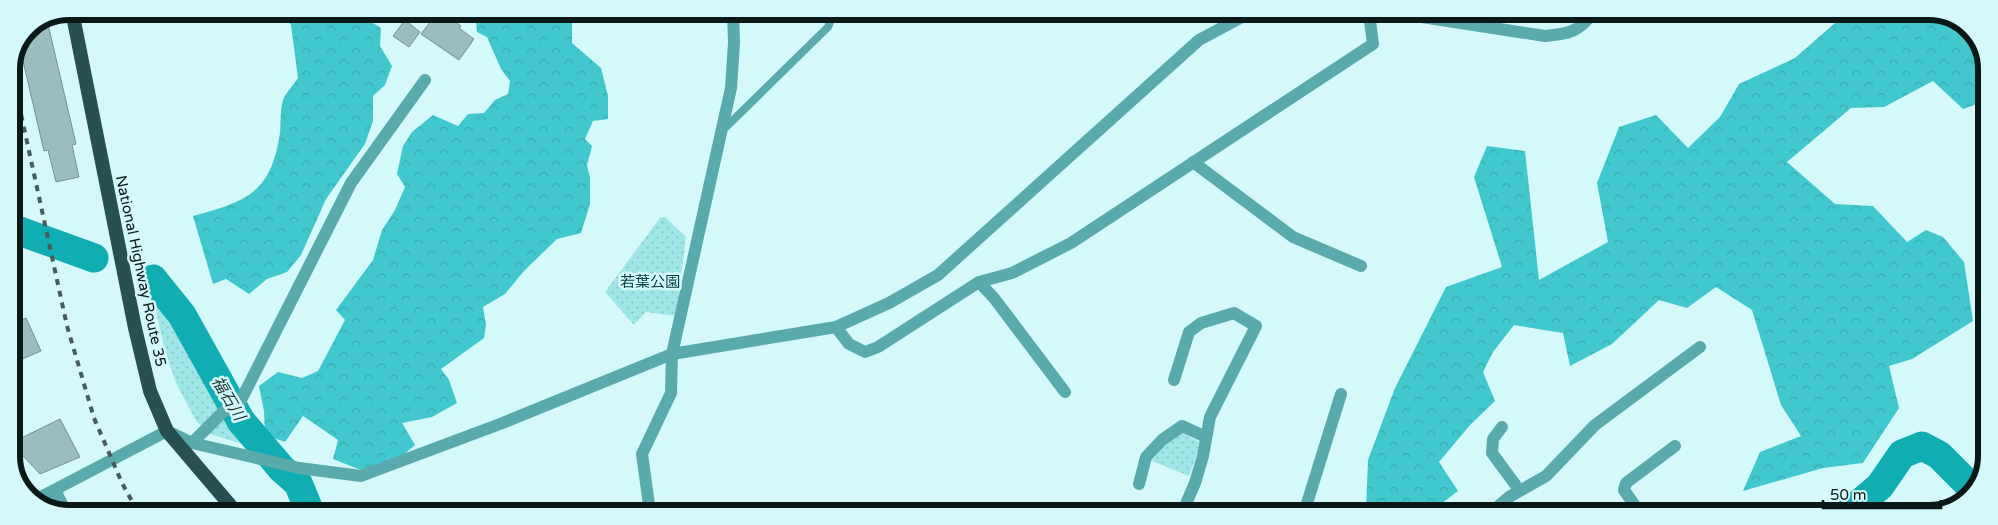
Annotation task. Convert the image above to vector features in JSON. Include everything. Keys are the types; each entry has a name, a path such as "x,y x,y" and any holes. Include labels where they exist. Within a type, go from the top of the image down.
{"highway":[{"name":"National Highway Route 35","path":"74,20 137,337 150,391 167,431 230,505"}],"street":[{"path":"649,505 642,454 671,393 672,354 731,88 734,43 733,20"},
{"path":"41,497 167,431 192,443 299,468 362,476 500,424 672,354 836,328 889,303 938,275 1199,40 1238,20"},
{"path":"836,328 849,344 865,352 878,347 979,282 1012,273 1071,243 1373,44 1370,20"},
{"path":"1441,20 1545,36 1568,34 1585,24 1588,20"},
{"path":"192,443 224,411 240,402 351,183 425,80"},
{"path":"1192,162 1293,237 1361,266"},
{"path":"979,282 994,298 1065,392"},
{"path":"1174,380 1189,332 1201,323 1234,313 1256,326 1210,417 1203,456 1195,483 1185,505"},
{"path":"1500,505 1509,497 1546,476 1595,425 1700,347"},
{"path":"1306,505 1341,394"},
{"path":"1139,484 1146,457 1162,440 1182,426 1206,437"},
{"path":"1502,427 1493,439 1492,453 1520,491"},
{"path":"1634,505 1624,490 1626,483 1675,446"},
{"path":"55,490 62,505"}],"lane":[{"path":"722,130 828,27 831,20"}],"green space":[{"path":"287,20 368,20 381,28 380,46 392,66 385,85 373,96 373,121 365,144 326,199 301,255 287,272 267,279 249,294 226,279 213,284 193,216 239,201 251,194 268,173 279,139 283,100 298,78 291,25"},
{"path":"474,20 572,20 572,43 601,68 608,96 608,119 593,121 585,139 592,146 587,165 590,178 590,204 581,233 557,239 524,271 505,294 483,307 486,325 484,338 441,369 449,380 457,403 432,417 402,423 415,445 402,456 361,470 333,459 338,440 303,416 285,442 265,435 264,411 259,386 278,372 302,378 318,371 345,320 336,310 373,260 382,230 395,210 405,187 397,174 403,146 412,132 433,115 458,126 468,114 484,113 495,100 508,94 510,81 501,69 487,37 477,32 476,21"},
{"path":"1838,20 1936,20 1948,24 1961,32 1973,47 1977,59 1978,104 1963,109 1933,81 1884,107 1851,108 1787,162 1835,204 1873,206 1907,242 1926,230 1943,237 1964,262 1973,321 1912,359 1889,366 1899,408 1863,463 1823,468 1743,491 1760,452 1801,436 1781,405 1752,310 1716,287 1687,308 1659,300 1612,344 1570,366 1563,333 1514,325 1493,352 1483,372 1495,401 1470,425 1439,462 1458,491 1440,505 1366,505 1368,460 1395,388 1446,287 1502,267 1474,177 1487,146 1525,151 1539,280 1608,242 1597,183 1619,127 1656,115 1688,148 1720,117 1739,84 1795,58"},
{"name":"若葉公園","path":"665,217 686,237 676,316 646,312 634,325 605,292 660,218"},
{"path":"149,283 157,283 248,442 242,444 211,434 196,421 176,383 165,350"},
{"path":"1182,433 1201,443 1189,476 1152,461 1166,442"}],"building":[{"path":"405,20 420,32 409,47 393,36"},
{"path":"432,20 453,20 461,26 459,28 474,39 459,60 421,34"},
{"path":"48,25 76,144 72,145 79,177 56,182 48,150 44,151 22,56 34,34"},
{"path":"26,318 41,351 20,360 20,320"},
{"path":"60,419 80,457 40,474 20,453 20,439"}],"waterway":[{"name":"福石川","path":"20,231 94,258"},
{"name":"福石川","path":"153,279 182,315 241,421 282,469 298,483 307,505"},
{"name":"福石川","path":"1858,505 1880,486 1902,454 1922,446 1939,455 1969,485"}],"railway":[{"path":"20,109 67,326 94,418 122,483 134,505"}]}
